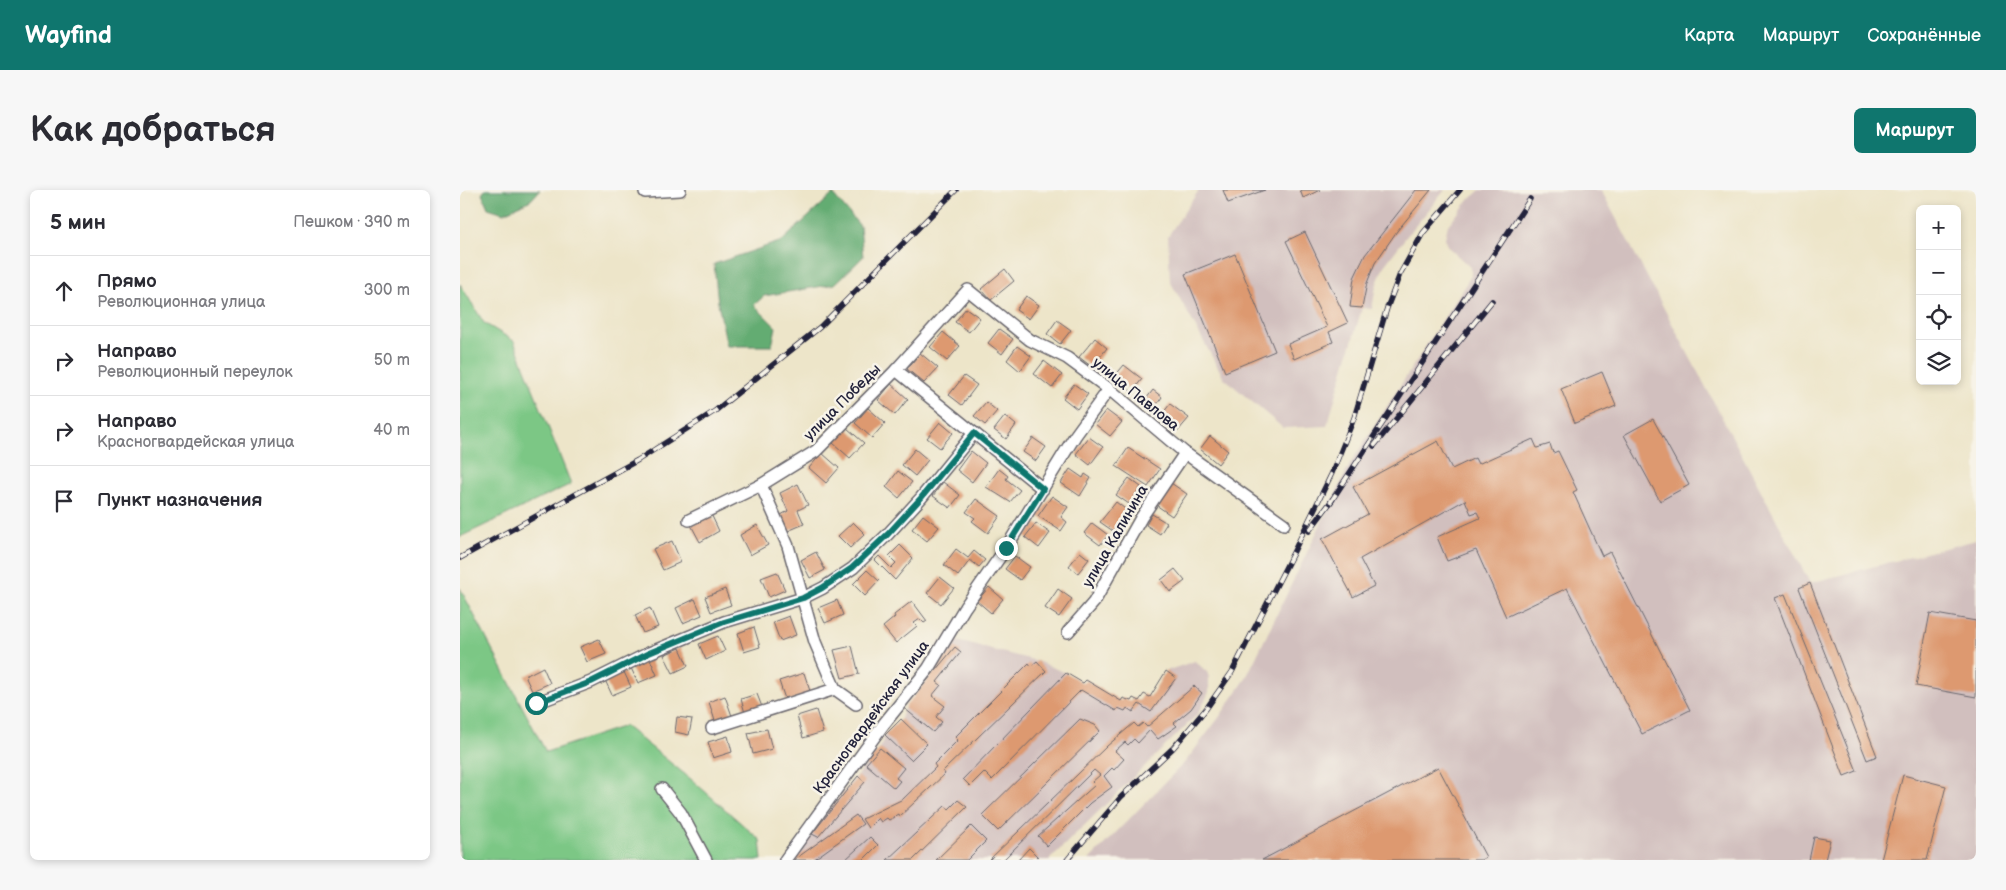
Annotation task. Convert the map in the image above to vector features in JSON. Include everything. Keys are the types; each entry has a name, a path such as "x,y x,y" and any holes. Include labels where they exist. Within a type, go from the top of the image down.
{"street":[{"path":"646,192 676,192 680,190"},
{"name":"улица Победы","path":"689,520 761,485 816,450 896,370 968,290"},
{"name":"улица Павлова","path":"968,290 1030,340 1067,358 1109,389 1185,453 1284,524"},
{"path":"896,370 1043,489"},
{"name":"Красногвардейская улица","path":"785,860 883,725 928,670 965,607 1006,548 1075,436 1109,389"},
{"path":"536,703 591,682 649,653 724,622 803,598 822,588 852,568 888,534 921,498 974,433"},
{"name":"улица Калинина","path":"1068,632 1094,602 1141,518 1185,453"},
{"path":"761,485 788,546 815,642 835,689 856,704"},
{"path":"712,728 835,689"},
{"path":"662,788 681,813 706,860"}],"shaded area":[{"path":"1199,190 1445,190 1384,266 1376,286 1372,309 1362,308 1327,426 1283,428 1224,378 1170,281 1168,236"},
{"path":"1480,190 1601,190 1810,583 1976,540 1976,860 1089,860 1186,761 1245,680 1350,464 1471,276 1471,268 1449,248 1445,238 1448,225"},
{"path":"957,641 1037,661 1066,673 1083,683 1086,680 1121,701 1123,698 1131,701 1133,698 1139,701 1144,694 1150,697 1166,671 1195,661 1209,674 1209,692 1198,714 1049,860 792,860 812,830 880,748 885,735 901,719 904,708 931,678"}],"green space":[{"path":"485,190 540,190 531,200 504,213 488,208 482,194"},
{"path":"833,194 860,226 863,257 835,284 764,296 754,305 776,327 772,346 727,346 718,303 714,264 782,241"},
{"path":"460,284 484,323 514,341 571,484 460,537"},
{"path":"460,588 546,752 625,726 692,780 760,840 762,860 460,860"}],"building":[{"path":"1223,190 1265,190 1228,203"},
{"path":"1300,190 1320,190 1303,198"},
{"path":"1416,190 1431,190 1397,231 1375,263 1367,283 1362,308 1350,307 1354,278 1365,255"},
{"path":"1305,232 1348,323 1329,332 1333,342 1294,359 1288,344 1327,327 1286,241"},
{"path":"1235,254 1275,351 1225,372 1185,274"},
{"path":"1005,269 1014,281 991,300 981,289"},
{"path":"1026,296 1039,305 1029,319 1016,310"},
{"path":"966,308 980,318 969,332 955,322"},
{"path":"1057,320 1071,330 1060,344 1047,334"},
{"path":"999,329 1013,339 1002,354 988,343"},
{"path":"943,332 960,346 947,361 930,347"},
{"path":"1095,338 1107,348 1092,367 1079,357"},
{"path":"1017,346 1031,356 1020,371 1007,360"},
{"path":"920,353 938,368 924,383 907,369"},
{"path":"1044,361 1062,375 1052,388 1034,374"},
{"path":"1124,365 1142,379 1132,392 1114,377"},
{"path":"1602,372 1616,406 1575,423 1561,389"},
{"path":"964,376 977,385 962,405 949,395"},
{"path":"891,384 908,399 895,415 878,400"},
{"path":"1074,384 1088,394 1077,409 1063,398"},
{"path":"1153,390 1162,397 1153,410 1143,403"},
{"path":"986,402 997,411 985,425 974,416"},
{"path":"1170,404 1189,418 1178,431 1160,417"},
{"path":"868,408 885,423 872,438 855,423"},
{"path":"1106,410 1122,422 1110,436 1095,424"},
{"path":"1005,416 1016,425 1006,439 994,430"},
{"path":"1653,419 1689,485 1660,501 1624,435"},
{"path":"940,422 953,433 940,448 927,438"},
{"path":"847,428 864,443 850,458 833,443"},
{"path":"1210,436 1228,451 1218,464 1200,449"},
{"path":"1089,437 1103,447 1090,465 1076,454"},
{"path":"1033,438 1046,447 1036,461 1023,452"},
{"path":"1533,439 1537,448 1550,444 1553,453 1558,451 1577,490 1573,492 1602,556 1610,552 1690,710 1642,734 1567,588 1506,617 1476,550 1447,561 1437,537 1480,518 1477,512 1471,514 1465,500 1360,559 1374,586 1353,597 1322,539 1368,514 1353,487 1438,441 1452,469 1475,458 1478,464"},
{"path":"1128,448 1160,469 1148,487 1116,466"},
{"path":"915,449 928,460 915,476 902,465"},
{"path":"971,451 986,463 972,482 957,470"},
{"path":"822,453 839,468 826,483 809,468"},
{"path":"999,469 1008,476 1006,479 1020,490 1010,502 986,487"},
{"path":"1070,469 1083,478 1085,474 1091,478 1080,496 1061,483"},
{"path":"898,471 912,482 899,498 886,487"},
{"path":"1129,478 1141,487 1129,504 1116,495"},
{"path":"943,482 960,495 950,508 933,496"},
{"path":"1171,483 1187,494 1172,516 1156,505"},
{"path":"798,484 808,505 798,510 804,524 788,531 781,515 788,511 780,493"},
{"path":"1052,496 1068,507 1061,517 1067,522 1061,531 1038,516"},
{"path":"976,499 1000,516 988,533 972,521 975,518 966,512"},
{"path":"1116,502 1128,511 1113,531 1100,522"},
{"path":"711,514 719,531 700,542 691,525"},
{"path":"1152,514 1167,523 1160,534 1146,525"},
{"path":"923,515 939,527 927,541 912,529"},
{"path":"853,522 865,534 850,548 838,536"},
{"path":"1036,523 1050,533 1039,548 1025,537"},
{"path":"1092,523 1108,535 1100,545 1084,533"},
{"path":"757,525 768,545 750,555 740,535"},
{"path":"672,541 681,562 663,570 653,549"},
{"path":"900,545 913,558 895,580 875,560 879,556 891,568 896,563 889,556"},
{"path":"956,549 968,558 974,551 985,560 979,567 970,560 958,576 944,565"},
{"path":"816,552 825,570 810,578 801,560"},
{"path":"1080,552 1089,559 1078,573 1069,566"},
{"path":"1015,556 1030,567 1020,580 1005,569"},
{"path":"1175,569 1185,581 1170,592 1161,580"},
{"path":"867,570 879,581 865,596 853,584"},
{"path":"777,572 785,590 769,597 761,578"},
{"path":"940,577 954,588 941,604 927,593"},
{"path":"1810,583 1877,756 1867,760 1799,588"},
{"path":"989,587 1003,599 991,613 977,601"},
{"path":"725,589 731,605 711,612 705,597"},
{"path":"1058,589 1072,599 1059,617 1045,608"},
{"path":"1785,594 1857,771 1844,776 1775,598"},
{"path":"695,599 702,615 683,623 676,608"},
{"path":"837,600 843,615 825,623 818,608"},
{"path":"912,601 927,621 924,623 920,619 914,623 917,626 896,643 883,627 895,617 894,615"},
{"path":"650,608 658,627 643,633 635,615"},
{"path":"1930,613 1976,621 1976,697 1916,686"},
{"path":"789,616 796,635 780,641 773,622"},
{"path":"754,627 760,647 744,652 738,633"},
{"path":"718,636 725,651 706,660 699,644"},
{"path":"599,639 606,654 587,662 580,647"},
{"path":"852,646 859,674 842,678 834,650"},
{"path":"955,647 961,652 937,682 941,685 932,696 945,706 936,717 942,722 933,732 904,708"},
{"path":"680,648 688,666 673,673 664,655"},
{"path":"650,659 657,675 638,683 631,668"},
{"path":"1037,661 1046,671 943,771 945,774 900,816 899,814 881,822 878,818 868,828 862,819 903,799 936,767 934,764 958,740 955,737 1029,663 1031,666"},
{"path":"543,667 550,683 532,691 525,676"},
{"path":"1166,671 1176,678 1151,712 1139,704 1133,712 1127,708 1125,711 1118,708 1116,711 1081,690 992,780 984,772 970,786 963,779 1066,673 1083,683 1086,680 1121,701 1123,698 1131,701 1133,698 1139,701 1144,694 1150,697"},
{"path":"624,672 631,687 612,695 605,680"},
{"path":"804,673 811,694 786,702 779,681"},
{"path":"1194,686 1202,693 1191,709 1174,723 1177,726 1158,739 1150,730 1138,743 1134,739 1128,745 1125,742 1115,751 1124,759 1114,770 1112,768 1104,776 1112,787 1090,803 1047,846 1038,836 1095,785 1092,782 1100,775 1094,770 1003,860 989,860 1107,746 1134,723 1138,727 1143,723 1147,727"},
{"path":"757,694 762,707 745,713 741,699"},
{"path":"725,696 732,716 715,721 709,702"},
{"path":"816,710 823,732 803,738 797,716"},
{"path":"677,717 692,719 689,735 675,732"},
{"path":"901,719 927,744 911,760 885,735"},
{"path":"1080,719 1095,725 1100,731 998,831 982,815"},
{"path":"767,729 772,749 753,754 748,733"},
{"path":"728,736 732,752 713,758 708,742"},
{"path":"880,748 904,768 896,778 900,781 894,788 866,764"},
{"path":"1438,767 1486,857 1481,860 1262,860"},
{"path":"1903,775 1946,786 1927,860 1881,860"},
{"path":"858,776 865,782 818,837 812,834"},
{"path":"958,800 967,807 913,860 887,860 945,806 949,809"},
{"path":"856,815 863,824 813,860 794,860"},
{"path":"971,826 986,841 967,860 936,860"},
{"path":"870,837 878,845 863,860 845,860"},
{"path":"1814,837 1830,840 1825,860 1809,860"},
{"path":"1029,848 1038,857 1035,860 1018,860"}],"railway":[{"path":"460,558 638,460 715,411 820,327 956,190"},
{"path":"1067,860 1121,797 1173,748 1206,709 1232,672 1332,473 1354,418 1387,308 1400,274 1423,233 1460,190"},
{"path":"1330,503 1530,199"},
{"path":"1374,446 1492,301"},
{"path":"1309,531 1333,499"}],"route":[{"path":"536,703 591,682 649,653 724,622 803,598 822,588 852,568 888,534 921,498 974,433 1043,489 1006,548"}]}
